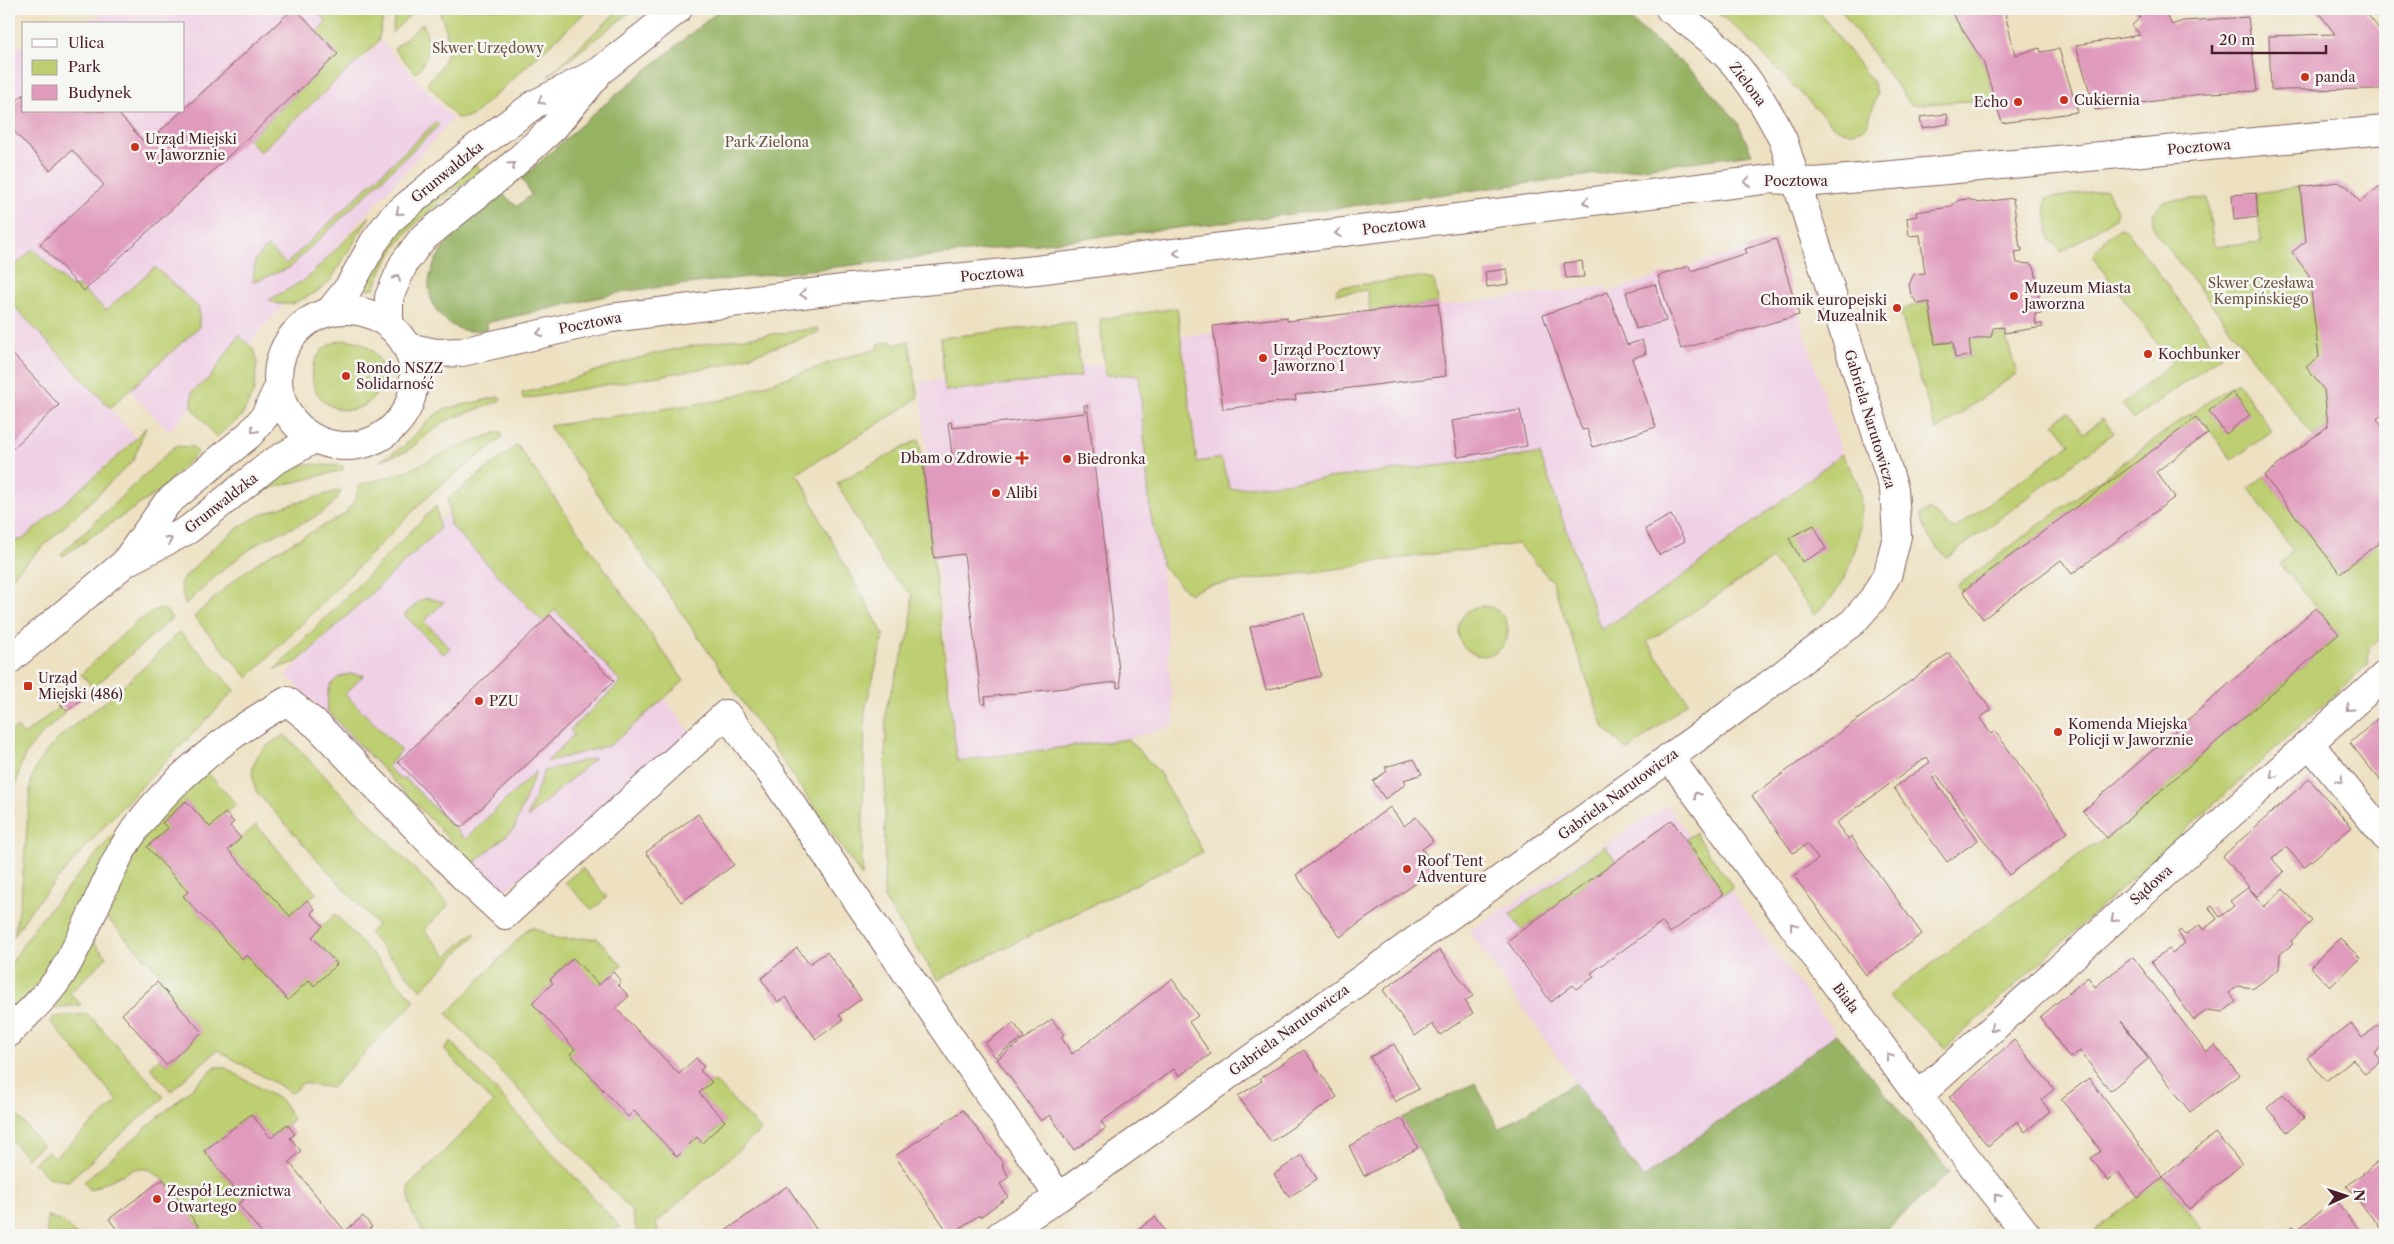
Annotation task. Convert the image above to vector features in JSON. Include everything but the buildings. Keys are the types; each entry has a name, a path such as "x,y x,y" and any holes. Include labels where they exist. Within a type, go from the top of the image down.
{"street":[{"name":"Grunwaldzka","path":"389,324 389,296 404,263 422,239 504,172 553,128 600,72 678,9"},
{"name":"Zielona","path":"1670,9 1717,46 1748,80 1769,112 1805,182"},
{"name":"Grunwaldzka","path":"330,311 349,287 374,242 392,218 478,146 535,104 600,72"},
{"name":"Pocztowa","path":"407,347 436,354 462,352 611,318 851,288 1036,270 1771,179 1805,182 2385,130"},
{"name":"Gabriela Narutowicza","path":"1000,1235 1059,1197 1669,758 1853,622 1873,599 1888,573 1897,536 1894,489 1805,182"},
{"path":"330,311 361,311 389,324 407,347 414,374 410,401 397,423 376,439 350,446 336,446 314,439 290,418 278,388 278,364 287,342 299,328 313,318 330,311"},
{"name":"Grunwaldzka","path":"126,562 167,503 250,434 265,416 278,388"},
{"name":"Grunwaldzka","path":"9,660 126,562 188,530 273,462 314,439"},
{"name":"Sądowa","path":"1918,1096 2385,675"},
{"path":"9,1032 42,998 61,974 123,850 154,805 205,756 251,721 287,701 318,726 465,878 505,915 726,714 770,772 1059,1197"},
{"path":"2309,743 2385,836"},
{"name":"Biała","path":"1669,758 1918,1096 2027,1235"}],"shaded area":[{"path":"122,9 316,9 361,62 381,41 453,119 169,431 9,268 9,52 22,46 22,112 185,112 185,22 82,22"},
{"path":"1776,240 1842,454 1674,583 1601,630 1540,454 1230,489 1198,463 1182,336 1606,286 1607,292"},
{"path":"9,301 89,385 136,438 23,539 9,543"},
{"path":"1145,361 1174,725 1128,739 957,761 920,382"},
{"path":"497,479 692,735 504,891 286,675 478,483"},
{"path":"1667,805 1836,1034 1643,1179 1469,931"}],"green space":[{"path":"315,9 385,9 378,42 260,152 248,140 338,54 317,32 327,22"},
{"path":"396,9 416,9 392,33"},
{"name":"Skwer Urzędowy","path":"438,9 589,9 471,117 457,118 427,83 441,65 448,49 446,31"},
{"path":"620,9 634,9 547,77"},
{"name":"Park Zielona","path":"721,9 1618,9 1696,75 1737,121 1752,154 1229,222 627,291 486,323 488,330 468,331 453,326 446,321 432,301 429,279 437,257 453,236 502,194 517,206 531,195 522,178 600,108"},
{"path":"1713,9 1817,9 1874,84 1877,94 1867,126 1858,131 1850,132 1834,127 1740,31"},
{"path":"1840,9 1949,9 1983,61 1995,99 1911,105"},
{"path":"423,23 428,49 424,62 416,73 394,49"},
{"path":"436,122 439,125 289,268 253,282 255,260 268,246 286,264"},
{"path":"475,164 481,170 433,208 405,235 383,267 375,287 369,290 366,286 374,266 397,232 427,203"},
{"name":"Skwer Czesława Kempińskiego","path":"2300,187 2328,426 2314,437 2156,233 2153,224 2153,216 2163,201 2207,198 2214,246 2261,242 2256,193"},
{"path":"2107,189 2117,211 2115,218 2062,252 2050,240 2045,206 2046,199"},
{"path":"370,216 330,281 315,293 292,304 278,304 269,300 306,279"},
{"path":"2120,228 2126,230 2221,356 2134,419 2122,404 2172,363 2092,256 2107,237"},
{"path":"33,249 71,287 78,286 106,310 155,267 199,308 199,327 110,408 9,301 9,271"},
{"path":"1421,277 1433,280 1438,303 1370,311 1367,290 1336,294 1337,289 1340,287"},
{"path":"1928,303 1934,345 1952,342 1955,358 1970,357 1968,340 2005,334 2017,373 1936,431 1900,311 1917,304"},
{"path":"1177,308 1197,462 1221,458 1230,489 1540,454 1601,630 1674,583 1842,454 1857,481 1861,499 1860,529 1852,560 1831,599 1814,614 1772,559 1647,642 1688,702 1628,751 1604,728 1552,581 1518,544 1361,563 1358,566 1206,586 1189,594 1162,566 1150,512 1139,375 1105,375 1100,319"},
{"path":"1075,322 1081,377 945,391 940,338"},
{"path":"818,328 819,332 723,365 523,399 522,393 551,386 657,353 703,344"},
{"path":"239,335 255,351 257,362 254,391 242,416 216,437 192,407 192,392 210,377"},
{"name":"Rondo NSZZ Solidarność","path":"340,340 354,340 367,346 376,355 382,368 380,388 372,400 354,410 340,410 327,404 318,395 312,382 312,368 318,355 327,346"},
{"path":"892,341 894,345 909,341 918,397 901,410 795,474 801,478 822,523 884,635 865,710 862,877 642,555 549,426 722,400 843,358 878,349 878,344"},
{"path":"2237,382 2272,431 2232,460 2200,417 1962,592 1957,586 2174,425"},
{"path":"498,397 501,398 499,401 445,421 407,451 379,461 404,446 430,419 444,409"},
{"path":"2068,412 2084,433 2103,419 2114,433 1947,558 1930,539 1920,516 1929,509 1954,529 2070,444 2054,423"},
{"path":"146,427 133,461 9,579 9,543 23,539 127,448"},
{"path":"501,431 502,438 432,492 248,678 194,617 233,581 262,559 345,514 356,497 359,485 402,473 458,447"},
{"path":"919,439 957,761 1128,739 1159,772 1203,852 938,980 884,899 886,708 911,628 912,595 884,567 837,483"},
{"path":"517,445 684,681 611,745 546,762 574,735 570,730 621,682 555,610 543,622 450,525 448,499"},
{"path":"175,446 193,447 198,452 158,492 63,556 61,554"},
{"path":"304,464 343,466 343,470 263,490 283,473"},
{"path":"2264,476 2340,573 2385,538 2385,635 2369,648 2368,664 1946,1048 1888,996 2090,847 2107,838 2339,634 2280,564 2293,551 2249,488"},
{"path":"341,490 336,500 328,508 318,515 259,543 220,572 185,605 180,583 207,554 241,526 263,514"},
{"path":"436,506 440,529 304,656 296,662 275,669"},
{"path":"427,598 444,602 424,621 450,648 443,654 404,615 421,600"},
{"path":"1478,606 1488,606 1501,613 1508,626 1508,636 1501,649 1488,656 1478,656 1469,652 1462,645 1458,636 1458,626 1462,617 1469,610"},
{"path":"157,609 165,610 172,618 93,688 81,674 135,623"},
{"path":"180,632 235,690 116,813 32,908 14,936 21,897 31,780 37,766 55,742 116,693"},
{"path":"350,674 364,675 345,694 401,750 388,767 401,780 405,778 465,839 536,771 514,829 473,864 328,712 330,687 337,678"},
{"path":"59,707 65,713 35,741 22,763 15,791 9,865 9,733 17,727 24,735"},
{"path":"285,735 449,905 424,930 447,956 474,932 476,934 421,990 369,933 377,925 257,793 253,773 253,765 256,758 268,746"},
{"path":"595,758 527,818 544,771"},
{"path":"207,772 236,804 210,827 186,801 163,822 168,828 147,847 188,892 184,897 242,959 247,955 288,1000 309,980 314,986 337,964 312,937 335,914 415,1001 331,1088 303,1083 292,1093 217,1050 171,1091 150,1067 160,1058 166,1065 202,1032 157,982 163,977 104,915 134,853 162,812"},
{"path":"142,801 51,968 17,1008 9,1008 9,967 35,926"},
{"path":"256,825 316,893 290,916 228,850"},
{"path":"1695,833 1733,887 1724,894 1686,839"},
{"path":"1605,846 1616,861 1522,930 1510,914"},
{"path":"582,868 607,897 592,910 565,882"},
{"path":"529,928 535,928 557,939 597,938 622,965 599,985 572,958 550,979 553,983 532,1003 575,1049 570,1054 628,1117 634,1111 677,1157 697,1137 702,1143 725,1122 699,1093 712,1082 718,1084 761,1130 656,1223 659,1235 638,1235 631,1210 447,1014"},
{"path":"92,941 107,957 70,993 81,1005 49,1008"},
{"path":"88,1014 164,1097 68,1181 49,1178 34,1163 48,1151 54,1158 118,1101 50,1021 53,1017"},
{"path":"1836,1034 1950,1172 1881,1235 1465,1235 1402,1118 1475,1083 1499,1129 1575,1083 1643,1178"},
{"path":"451,1041 620,1227 607,1235 426,1235 412,1212 409,1201 409,1186 493,1103 444,1049"},
{"path":"216,1067 224,1067 282,1101 293,1119 271,1138 251,1114 204,1151 244,1200 238,1204 263,1235 205,1235 163,1179 149,1169 134,1169 90,1190 84,1182"},
{"path":"9,1106 42,1145 27,1158 9,1137"},
{"path":"2163,1177 2207,1235 2089,1235"},
{"path":"47,1216 65,1223 76,1235 47,1235"}],"place":[{"name":"panda","path":"2305,77"},
{"name":"Cukiernia","path":"2064,100"},
{"name":"Echo","path":"2018,102"},
{"name":"Urząd Miejski w Jaworznie","path":"135,147"},
{"name":"Muzeum Miasta Jaworzna","path":"2014,296"},
{"name":"Chomik europejski Muzealnik","path":"1897,308"},
{"name":"Kochbunker","path":"2148,354"},
{"name":"Urząd Pocztowy Jaworzno 1","path":"1263,358"},
{"name":"Rondo NSZZ Solidarność","path":"346,376"},
{"name":"Dbam o Zdrowie","path":"1022,458"},
{"name":"Biedronka","path":"1067,459"},
{"name":"Alibi","path":"996,493"},
{"name":"Urząd Miejski (486)","path":"28,686"},
{"name":"PZU","path":"479,701"},
{"name":"Komenda Miejska Policji w Jaworznie","path":"2058,732"},
{"name":"Roof Tent Adventure","path":"1407,869"},
{"name":"Zespół Lecznictwa Otwartego","path":"157,1199"}]}
